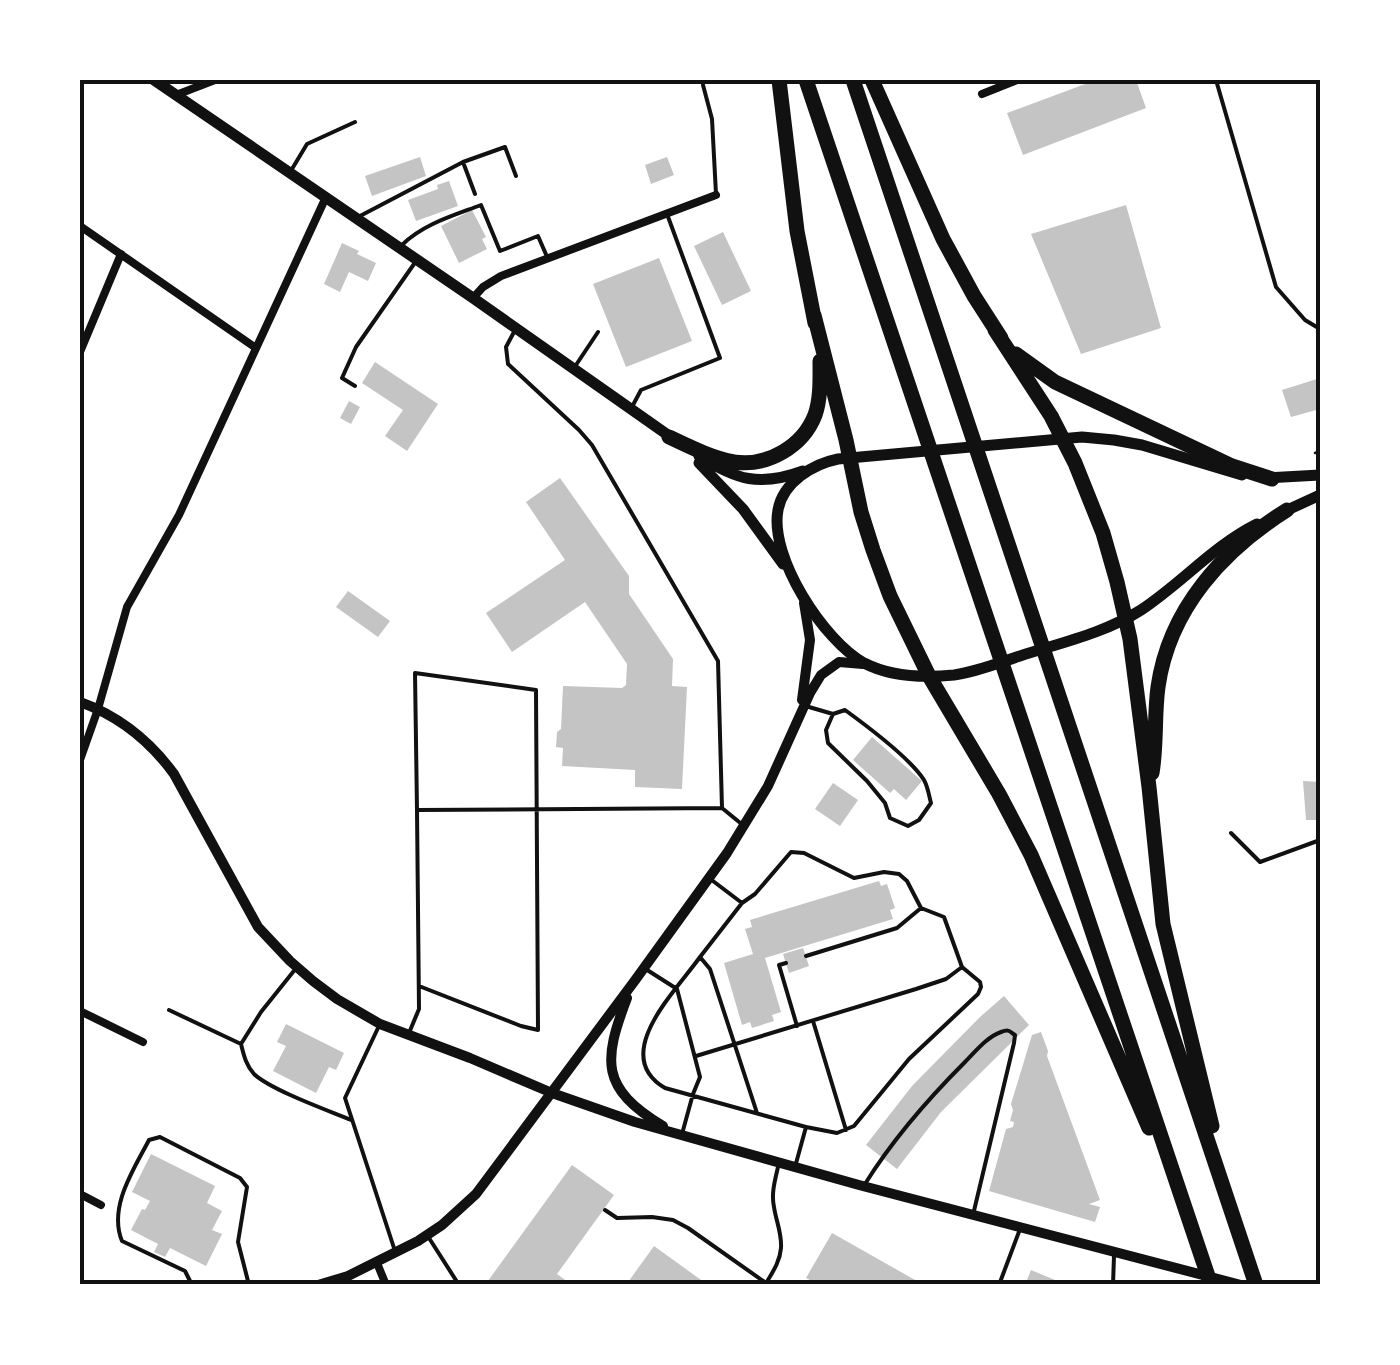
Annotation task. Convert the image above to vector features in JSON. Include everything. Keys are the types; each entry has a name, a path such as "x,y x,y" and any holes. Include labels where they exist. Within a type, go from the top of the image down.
{"highway":[{"path":"780,80 797,230 814,314 877,562 929,676 1000,794 1030,855 1192,1228"},
{"path":"806,80 1211,1285"},
{"path":"853,80 1256,1285"},
{"path":"872,80 943,239 1062,438 1103,533 1126,618 1166,940 1241,1242"},
{"path":"670,437 710,455 744,463 767,459 790,448 808,429 817,410 820,368 814,314"},
{"path":"995,330 1021,359 1055,382 1232,466 1272,478"},
{"path":"1150,787 1158,688 1175,628 1218,565 1251,534 1288,510"}],"main road":[{"path":"154,80 670,437 722,470 750,480 778,480 838,458 1062,438 1128,442 1237,474 1272,478 1320,474"},
{"path":"670,437 730,494 763,534 837,642 854,656 895,674 952,675 974,670 1126,618 1232,538 1320,495"},
{"path":"798,588 778,536 778,510 792,484 816,465"}],"street":[{"path":"176,95 215,80"},
{"path":"982,94 1016,80"},
{"path":"474,298 496,279 716,195"},
{"path":"80,760 127,607 179,515 326,197"},
{"path":"80,226 256,348"},
{"path":"80,352 122,254"},
{"path":"798,588 810,640 798,721"},
{"path":"318,1285 348,1276 428,1236 476,1194 744,826 822,675 833,665 846,662 874,667"},
{"path":"80,702 98,708 158,752 258,927 336,999 380,1024 552,1094 681,1135 1241,1285"},
{"path":"636,979 614,1038 610,1063 613,1079 641,1112 681,1135"},
{"path":"80,1012 143,1042"},
{"path":"80,1194 101,1205"},
{"path":"377,1263 386,1285"}],"lane":[{"path":"1216,80 1276,287 1305,320 1320,329"},
{"path":"703,85 712,119 716,195"},
{"path":"290,173 306,144 355,122"},
{"path":"356,218 463,162 505,147 516,176"},
{"path":"463,162 475,194"},
{"path":"400,248 430,226 481,205 500,251 538,236 548,259"},
{"path":"630,409 641,390 720,358 667,214"},
{"path":"354,386 342,378 356,347 417,260"},
{"path":"516,328 506,347 508,364 586,438 718,660 722,808"},
{"path":"573,369 598,332"},
{"path":"408,1035 420,1009 419,986 415,673 536,690 538,1030 419,986"},
{"path":"804,706 833,714 845,710 910,764 924,780 931,803 920,820 908,826 890,818 867,781 828,743 826,730 833,714"},
{"path":"417,810 722,808 744,826"},
{"path":"1231,833 1260,862 1320,840"},
{"path":"790,852 804,852 854,878 884,872 899,874 921,908 944,917 962,967 982,987 909,1060 860,1120 846,1130 806,1126 664,1088 646,1070 643,1044 677,989 742,903 755,894 790,852"},
{"path":"709,878 742,903"},
{"path":"806,956 897,928 921,908"},
{"path":"700,957 710,969 757,1113"},
{"path":"786,963 779,965 797,1026"},
{"path":"297,967 241,1044 245,1061 256,1076 352,1120"},
{"path":"696,1056 946,979 962,967"},
{"path":"644,968 677,989 696,1056 700,1078 681,1135"},
{"path":"170,1010 241,1044"},
{"path":"813,1021 846,1130"},
{"path":"380,1024 345,1098 396,1253"},
{"path":"864,1186 932,1096 984,1042 1004,1031 1015,1036 973,1215"},
{"path":"795,1167 806,1126"},
{"path":"192,1285 185,1271 122,1241 118,1231 124,1187 149,1140 160,1137 240,1178 247,1187 238,1242 249,1285"},
{"path":"605,1210 616,1218 673,1220 765,1284 781,1251 781,1233 773,1204 780,1162"},
{"path":"998,1285 1021,1227"},
{"path":"428,1236 459,1285"},
{"path":"1114,1252 1114,1285"}],"building":[{"path":"1096,80 1136,80 1146,108 1023,155 1007,113"},
{"path":"420,157 426,176 372,196 365,176"},
{"path":"667,157 674,175 651,184 645,165"},
{"path":"449,181 458,206 416,221 408,200"},
{"path":"1126,205 1161,328 1081,354 1031,234"},
{"path":"472,210 486,237 482,239 487,249 459,263 441,226"},
{"path":"723,232 751,291 722,305 694,246"},
{"path":"342,243 376,263 368,281 349,272 340,292 324,284"},
{"path":"659,258 692,341 626,367 593,284"},
{"path":"375,362 438,404 407,451 385,436 403,410 362,383"},
{"path":"1320,378 1320,409 1291,417 1282,390"},
{"path":"349,401 360,407 351,424 340,418"},
{"path":"560,478 629,576 629,594 673,659 672,686 687,687 682,789 635,787 635,770 562,766 563,748 556,747 563,686 626,685 627,664 585,602 512,652 486,613 565,560 526,502"},
{"path":"348,591 390,621 378,637 336,607"},
{"path":"872,737 922,781 906,800 894,789 890,793 853,760"},
{"path":"1303,781 1320,782 1320,820 1306,820"},
{"path":"833,783 858,800 840,826 815,809"},
{"path":"879,881 881,886 887,884 895,908 890,910 893,919 765,958 781,1012 772,1015 774,1021 752,1028 750,1022 742,1025 724,963 753,954 745,929 752,927 750,920"},
{"path":"803,948 809,966 789,973 783,954"},
{"path":"1004,996 1029,1025 941,1112 897,1169 866,1145 912,1086"},
{"path":"286,1024 344,1053 336,1070 329,1067 316,1093 273,1071 286,1046 277,1042"},
{"path":"1041,1032 1100,1200 1089,1204 1100,1207 1095,1222 989,1191 1006,1129 1013,1127 1011,1104 1032,1035"},
{"path":"151,1154 215,1186 207,1203 222,1211 212,1230 222,1234 206,1266 170,1248 165,1257 154,1252 158,1244 131,1230 150,1201 132,1192"},
{"path":"572,1165 614,1195 557,1274 572,1285 485,1285"},
{"path":"832,1233 924,1285 819,1285 806,1278"},
{"path":"654,1246 708,1285 626,1285"},
{"path":"1031,1270 1067,1285 1025,1285"}]}
